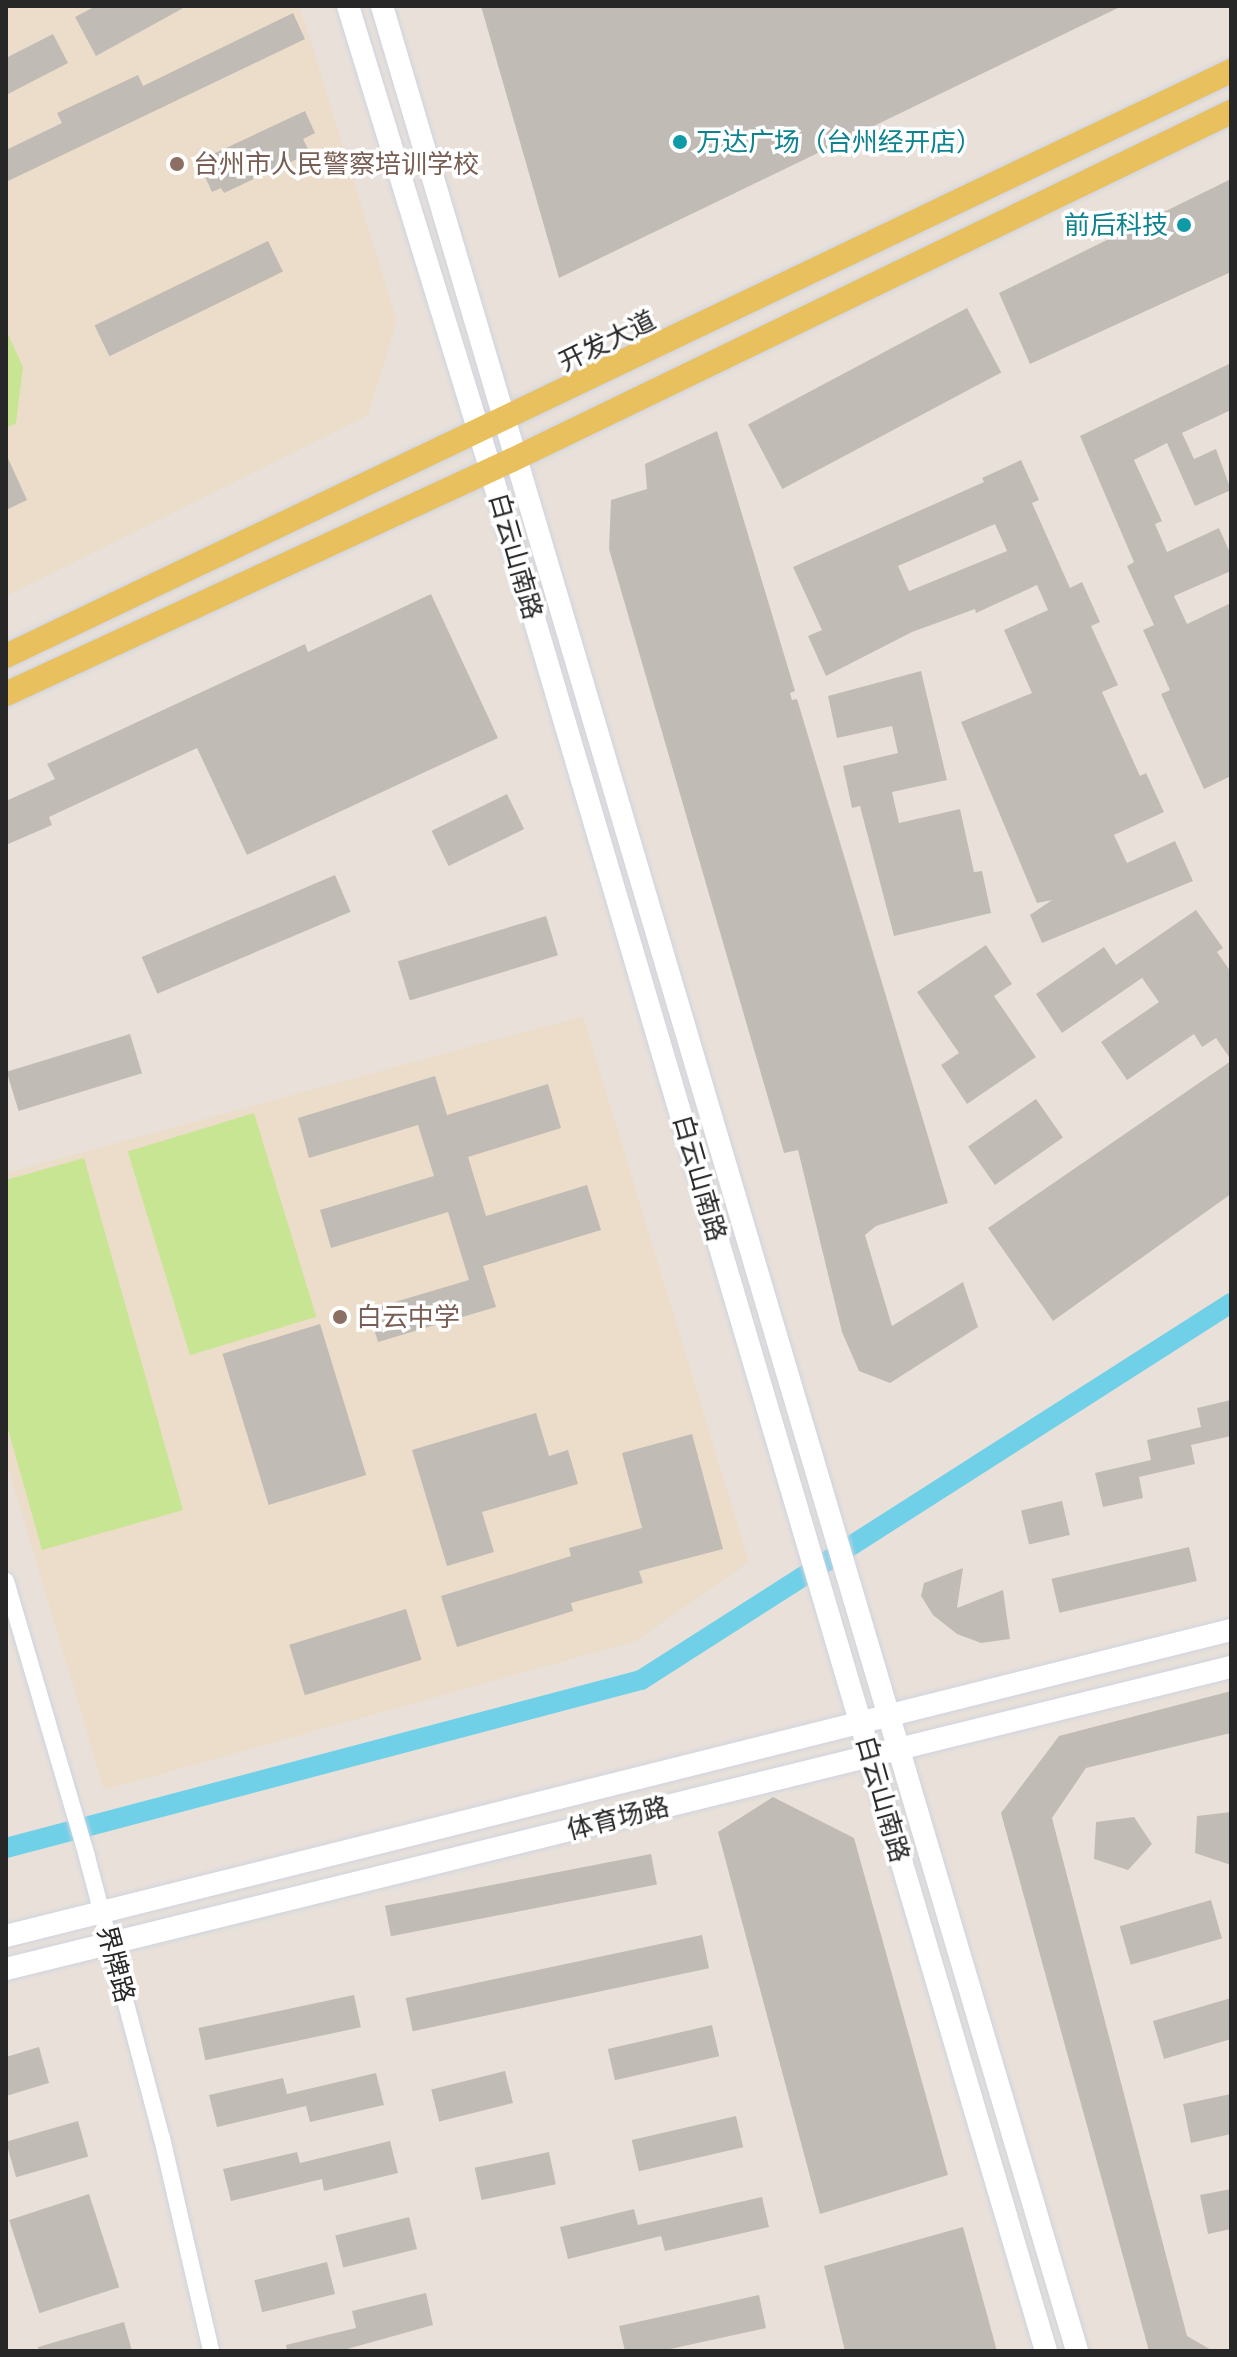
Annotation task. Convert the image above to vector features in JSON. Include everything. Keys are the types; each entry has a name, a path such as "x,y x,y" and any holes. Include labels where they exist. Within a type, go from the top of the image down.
{"main road":[{"name":"白云山南路","path":"348,6 490,428 824,1511 1077,2351"},
{"name":"白云山南路","path":"382,6 490,428"},
{"name":"开发大道","path":"6,656 490,428 1231,71"},
{"path":"6,694 501,465 1231,112"},
{"name":"白云山南路","path":"501,465 802,1525 1046,2351"},
{"name":"体育场路","path":"6,1936 1231,1630"},
{"name":"体育场路","path":"6,1969 1231,1667"}],"street":[{"name":"界牌路","path":"6,1581 102,1913 211,2351"}],"shaded area":[{"name":"台州市人民警察培训学校","path":"6,6 300,6 397,321 368,415 6,596"},
{"name":"白云中学","path":"583,1016 749,1562 636,1641 104,1790 6,1461 6,1173"}],"green space":[{"path":"6,330 23,367 16,423 6,428"},
{"path":"254,1113 316,1317 190,1355 128,1152"},
{"path":"84,1158 183,1510 42,1550 6,1422 6,1180"}],"building":[{"path":"96,6 187,6 96,56 75,17"},
{"name":"万达广场（台州经开店）","path":"481,6 1122,6 559,278"},
{"path":"293,13 305,39 6,182 6,150 62,123 57,113 138,75 143,86"},
{"path":"53,34 68,63 6,95 6,58"},
{"path":"305,111 315,133 303,139 310,153 224,193 221,188 212,192 198,161"},
{"name":"前后科技","path":"1231,179 1231,272 1030,364 999,293"},
{"path":"268,241 283,272 109,356 95,326"},
{"path":"967,308 1001,372 782,489 748,424"},
{"path":"1231,363 1231,410 1182,433 1194,459 1216,449 1231,490 1195,506 1167,443 1134,460 1162,521 1155,524 1167,552 1219,528 1231,555 1231,571 1174,596 1187,624 1231,603 1231,776 1204,789 1161,694 1170,690 1143,630 1154,625 1127,566 1134,562 1080,436"},
{"path":"717,431 795,691 790,693 792,700 797,699 948,1203 876,1226 865,1235 892,1326 963,1282 978,1327 890,1383 859,1371 842,1332 798,1150 784,1153 609,549 611,500 647,489 645,464"},
{"path":"6,454 27,500 6,510"},
{"path":"1021,460 1039,500 1032,503 1070,588 1082,582 1100,622 1091,626 1118,685 1102,692 1140,776 1146,773 1164,812 1114,835 1127,863 1175,841 1193,881 1042,943 1030,915 1052,900 1037,903 961,722 1032,693 1004,630 1048,610 1037,585 976,613 975,609 912,632 826,676 808,636 822,630 793,567 984,482 982,478","holes":["995,524 1007,551 909,591 898,566"]},
{"path":"431,594 498,738 247,855 197,748 49,817 52,825 6,845 6,801 55,779 47,764 305,644 308,652"},
{"path":"921,671 947,780 892,792 899,823 960,809 974,872 982,871 991,913 894,936 860,806 852,808 843,766 898,753 892,726 837,738 828,696"},
{"path":"507,794 524,829 449,866 432,831"},
{"path":"335,875 351,912 157,994 142,957"},
{"path":"1196,910 1223,948 1217,952 1231,972 1231,1060 1216,1038 1202,1047 1194,1034 1127,1080 1101,1042 1159,1002 1142,978 1062,1033 1036,994 1104,947 1116,965"},
{"path":"546,916 558,955 410,1001 398,961"},
{"path":"986,945 1012,984 994,996 1036,1057 967,1104 941,1065 959,1053 917,992"},
{"path":"130,1034 142,1073 19,1111 7,1072"},
{"path":"1231,1061 1231,1194 1053,1321 988,1228"},
{"path":"435,1076 447,1115 548,1084 561,1128 468,1157 486,1216 587,1185 601,1230 483,1266 496,1307 378,1342 368,1310 469,1280 448,1212 331,1248 320,1210 434,1176 418,1125 309,1158 298,1118"},
{"path":"1036,1099 1063,1138 995,1185 968,1147"},
{"path":"320,1324 366,1475 269,1505 222,1354"},
{"path":"1231,1400 1231,1436 1191,1445 1195,1464 1139,1477 1143,1498 1103,1507 1095,1473 1151,1460 1147,1440 1201,1427 1197,1408"},
{"path":"536,1413 549,1456 568,1450 578,1484 482,1512 494,1552 447,1566 412,1450"},
{"path":"692,1434 723,1549 639,1571 643,1583 571,1603 573,1611 457,1647 441,1596 571,1556 569,1548 642,1528 622,1453"},
{"path":"1062,1501 1070,1535 1029,1545 1021,1510"},
{"path":"1189,1547 1197,1581 1059,1613 1052,1579"},
{"path":"963,1568 957,1608 1003,1590 1010,1639 981,1643 957,1634 933,1615 921,1596 924,1583"},
{"path":"406,1609 421,1660 305,1695 289,1645"},
{"path":"1231,1691 1231,1733 1086,1768 1052,1818 1187,2336 1213,2351 1149,2351 1001,1813 1059,1736"},
{"path":"773,1797 854,1838 948,2175 820,2214 718,1832"},
{"path":"1231,1812 1231,1865 1195,1853 1197,1816"},
{"path":"1134,1817 1152,1844 1128,1870 1094,1859 1096,1822"},
{"path":"651,1854 657,1884 391,1936 385,1906"},
{"path":"1211,1900 1222,1938 1131,1965 1120,1926"},
{"path":"702,1935 709,1968 413,2031 406,1998"},
{"path":"354,1995 361,2027 205,2060 198,2028"},
{"path":"1231,1998 1231,2039 1164,2059 1153,2021"},
{"path":"712,2025 719,2056 615,2080 608,2049"},
{"path":"39,2047 49,2083 6,2096 6,2057"},
{"path":"505,2071 513,2103 439,2121 431,2089"},
{"path":"376,2073 384,2105 310,2122 306,2106 217,2127 209,2095 283,2078 287,2094"},
{"path":"1231,2094 1231,2134 1191,2143 1183,2104"},
{"path":"736,2116 743,2147 639,2171 632,2140"},
{"path":"78,2121 88,2157 16,2177 6,2142"},
{"path":"390,2141 398,2173 324,2191 322,2179 231,2201 223,2169 297,2152 300,2163"},
{"path":"549,2152 556,2184 482,2200 475,2168"},
{"path":"1231,2189 1231,2229 1208,2234 1200,2195"},
{"path":"89,2194 119,2287 39,2313 9,2220"},
{"path":"762,2197 769,2227 665,2251 661,2236 568,2259 560,2227 634,2209 638,2225"},
{"path":"409,2217 417,2249 343,2267 335,2235"},
{"path":"963,2227 997,2351 845,2351 824,2266"},
{"path":"327,2262 335,2294 262,2312 254,2280"},
{"path":"426,2293 433,2325 340,2351 287,2351 286,2345 356,2328 352,2311"},
{"path":"759,2295 766,2328 661,2351 625,2351 619,2326"},
{"path":"124,2322 132,2351 39,2351 38,2347"}],"waterway":[{"path":"6,1848 641,1680 1231,1303"}],"place":[{"name":"万达广场（台州经开店）","path":"680,142"},
{"name":"台州市人民警察培训学校","path":"177,164"},
{"name":"前后科技","path":"1184,225"},
{"name":"白云中学","path":"340,1317"}]}
